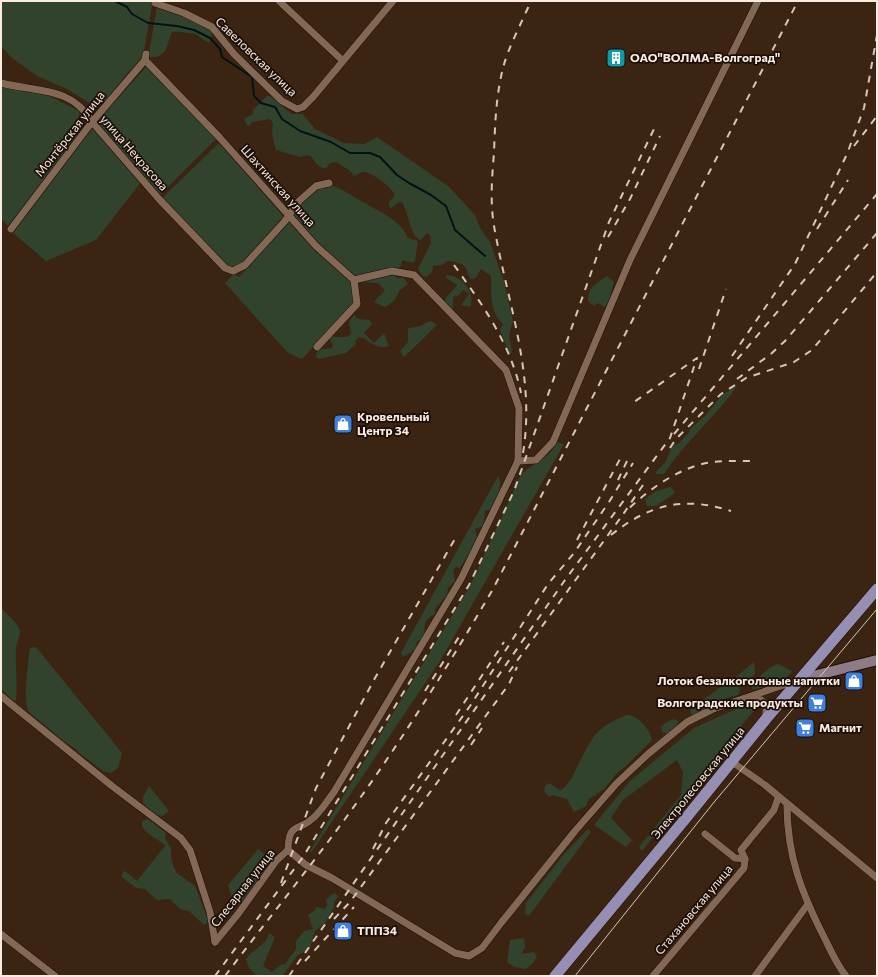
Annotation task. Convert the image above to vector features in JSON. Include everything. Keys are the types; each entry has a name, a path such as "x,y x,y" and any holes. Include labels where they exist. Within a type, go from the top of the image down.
{"main road":[{"name":"Электролесовская улица","path":"555,976 732,762 766,718 801,679 877,588"}],"street":[{"path":"279,1 342,60 393,1"},
{"path":"317,347 357,304 354,280 392,271 414,275 506,370 519,408 518,461 536,460 553,442 630,260 758,1"},
{"name":"Савеловская улица","path":"155,4 184,13 212,27 234,54 282,101 297,109 303,107 313,97 342,60"},
{"name":"Монтёрская улица","path":"11,229 92,122 145,57"},
{"name":"Шахтинская улица","path":"145,57 220,138 316,246 354,280"},
{"name":"улица Некрасова","path":"1,83 45,89 70,99 86,111 92,122 198,242 225,268 233,271 245,265 289,215"},
{"path":"289,215 299,201 316,186 329,184"},
{"name":"Слесарная улица","path":"1,696 112,786 181,838 190,850 210,912 215,942 238,914 276,861 288,850 288,837 296,827 312,820 334,792 461,579 518,461"},
{"path":"288,850 306,865 342,884 455,953 469,956 482,948 500,923 572,835 621,779 687,722 713,709 801,679 877,660"},
{"path":"749,697 760,700 766,704 766,718"},
{"path":"732,762 765,785 778,798 877,878"},
{"name":"Стахановская улица","path":"653,976 744,868 745,859 741,850 774,810 778,798"},
{"path":"787,805 787,830 793,864 808,904 841,970 846,976"},
{"path":"705,834 735,858 745,859"},
{"path":"755,976 808,904"},
{"path":"1,934 55,976"}],"green space":[{"path":"1,1 153,1 143,56 105,102 91,104 67,89 37,76 12,58 1,46"},
{"path":"157,7 183,16 211,31 212,37 209,43 195,34 172,32 166,50 160,55 148,58"},
{"path":"146,67 216,139 159,196 96,123"},
{"path":"1,87 50,96 79,111 80,117 74,122 82,129 10,227 1,219"},
{"path":"268,95 292,114 303,114 315,129 344,143 364,144 377,137 448,186 475,215 480,228 490,242 504,282 513,321 509,334 512,352 510,355 500,330 503,324 495,313 493,307 491,295 491,276 481,269 476,278 471,279 464,266 456,262 447,261 442,265 433,266 433,270 430,274 426,277 423,276 418,269 431,243 430,235 427,233 421,240 417,238 401,201 391,208 389,206 389,202 395,195 385,184 366,172 362,172 354,176 349,170 336,162 330,163 326,168 323,168 320,167 309,155 300,157 276,150 272,134 273,123 270,119 252,122 249,126 247,125 244,119 253,114 253,110"},
{"path":"92,128 141,182 96,240 46,261 13,233"},
{"path":"219,143 284,217 243,262 233,267 224,264 161,199"},
{"path":"331,185 389,217 400,226 408,238 418,241 415,261 412,263 403,260 400,267 396,269 394,274 396,278 404,278 408,284 400,290 394,301 385,307 374,302 385,290 378,283 359,282 320,248 293,215 301,204 314,192"},
{"path":"289,221 316,252 352,283 354,303 302,359 288,353 225,283 234,274 239,277"},
{"path":"447,275 462,281 468,289 471,299 471,305 469,307 461,305 469,294 463,290 459,295 453,297 453,308 450,309 446,305 445,299 457,285 445,277"},
{"path":"607,276 614,282 608,304 605,307 597,303 594,306 588,301 591,288"},
{"path":"354,315 358,319 370,320 372,324 364,333 374,343 384,333 389,346 385,347 372,344 364,338 359,337 355,341 356,344 346,353 319,359 316,357 317,350 332,348 333,346 330,340 331,337 346,337 351,334 349,321"},
{"path":"431,321 437,325 404,357 400,351 408,342 408,329"},
{"path":"738,385 720,408 681,451 664,474 656,474 657,470 665,463 672,447 679,443 688,434 691,428 705,416 722,395"},
{"path":"557,442 564,444 440,661 311,853 310,851 470,586 521,474 550,453"},
{"path":"498,476 500,480 499,493 491,509 485,511 483,526 475,529 477,539 475,545 460,568 456,567 453,570 455,581 448,588 447,595 435,609 435,614 427,619 423,639 417,641 416,649 403,657 401,653"},
{"path":"671,487 675,493 656,506 647,506 645,499 656,491"},
{"path":"1,607 17,624 20,631 16,648 16,701 1,689"},
{"path":"36,647 122,753 118,768 111,773 103,771 28,711 26,688 28,662 30,648"},
{"path":"754,662 755,673 747,683 740,683 736,677"},
{"path":"778,664 792,671 780,681 752,689 753,685 762,674 770,667"},
{"path":"731,679 739,686 740,690 738,695 723,699 692,716 690,710"},
{"path":"756,700 759,704 642,851 639,847 681,795 683,772 677,760 623,800 611,818 632,840 626,847 594,825 630,781 694,728"},
{"path":"627,715 635,717 643,724 649,732 652,740 617,773 604,789 589,799 586,806 574,812 567,799 552,795 549,797 544,791 545,786 549,783 560,790 565,787 593,738 608,724"},
{"path":"672,719 679,721 676,726 668,734 662,732 661,726"},
{"path":"149,786 169,811 163,816 155,815 143,803 143,797"},
{"path":"148,819 166,833 165,838 171,848 171,858 177,873 195,886 209,922 204,925 189,911 180,909 170,899 157,900 145,889 136,888 122,877 123,872 125,871 137,881 165,846 142,827 142,821"},
{"path":"588,829 591,832 529,916 525,914 526,903 564,854"},
{"path":"258,849 268,857 270,864 240,905 233,901 228,885"},
{"path":"335,893 338,897 334,902 334,907 325,923 315,931 310,948 297,956 282,976 257,976 249,968 246,959 265,941 269,933 275,937 263,966 272,972 280,965 285,964 296,949 296,941 304,931 313,929 308,915 315,910 316,907 325,909 327,905 326,900"},
{"path":"524,938 525,948 521,954 534,952 537,957 526,969 514,967 507,962 510,940"}],"waterway":[{"path":"115,1 127,7 132,14 148,23 177,26 194,30 210,38 220,49 222,57 252,77 254,96 261,103 275,107 282,119 300,131 331,142 350,153 370,153 380,157 397,175 431,195 446,206 455,230 485,256"}],"tram line":[{"path":"575,976 715,801 877,609"}],"railway":[{"path":"523,453 526,424 526,396 523,367 494,226 492,189 496,110 503,68 508,52 531,1"},
{"path":"225,976 365,791 422,706 476,619 493,589 798,1"},
{"path":"732,356 795,264 847,154 864,108 877,35"},
{"path":"854,146 877,116"},
{"path":"215,976 303,857 469,585 514,491 609,222 654,129"},
{"path":"608,237 630,199 660,136"},
{"path":"817,229 848,180"},
{"path":"674,434 877,194"},
{"path":"737,379 772,353 785,341 877,233"},
{"path":"454,265 485,310 503,341 521,393"},
{"path":"670,448 676,439 721,394 746,378 794,362 812,350 877,272"},
{"path":"699,369 726,289"},
{"path":"289,976 565,580 670,438 697,358 634,402"},
{"path":"577,540 621,457"},
{"path":"618,480 627,461"},
{"path":"643,485 624,513 650,490 680,472 702,464 714,462 752,461"},
{"path":"373,849 386,823 470,706 548,584 574,553 609,502 633,463"},
{"path":"611,535 625,524 640,516 668,506 698,504 714,506 731,511"},
{"path":"509,672 624,513"},
{"path":"281,883 316,788 375,678 456,537"},
{"path":"425,691 462,632"},
{"path":"456,715 504,642"},
{"path":"334,919 350,902 509,684 517,667"},
{"path":"471,745 482,728"},
{"path":"305,961 354,907"}],"place":[{"name":"ОАО\"ВОЛМА-Волгоград\"","path":"616,58"},
{"name":"Кровельный Центр 34","path":"343,424"},
{"name":"Лоток безалкогольные напитки","path":"854,681"},
{"name":"Волгоградские продукты","path":"817,703"},
{"name":"Магнит","path":"805,728"},
{"name":"ТПП34","path":"343,931"}]}
